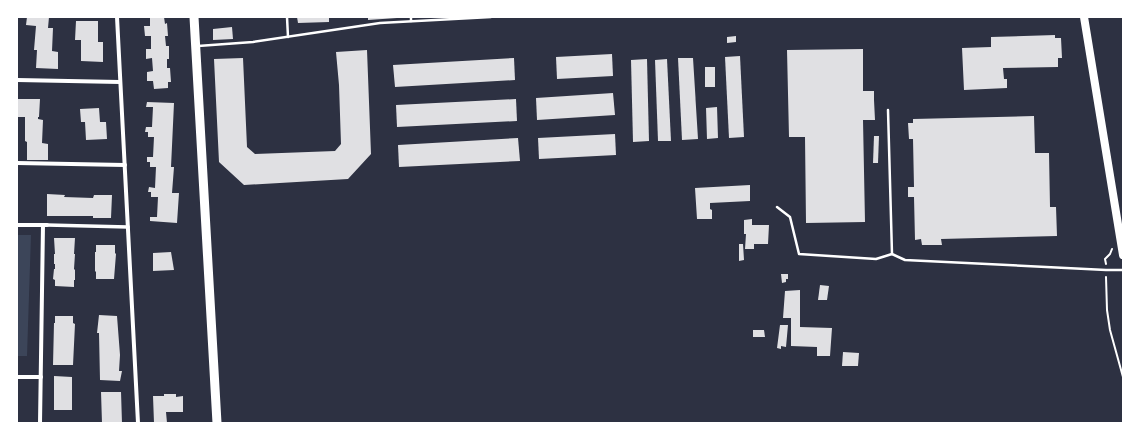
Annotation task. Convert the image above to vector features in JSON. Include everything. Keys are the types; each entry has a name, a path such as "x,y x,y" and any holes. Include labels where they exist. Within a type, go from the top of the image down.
{"main road":[{"path":"194,17 217,423"},
{"path":"1084,17 1121,235 1123,255"}],"street":[{"path":"117,17 138,423"},
{"path":"17,80 120,82"},
{"path":"17,163 125,165"},
{"path":"17,225 128,226"},
{"path":"40,423 45,225"},
{"path":"17,377 41,378"}],"lane":[{"path":"287,17 288,37"},
{"path":"195,46 253,42 380,23 490,17"},
{"path":"888,110 892,254"},
{"path":"777,207 790,217 799,254 876,260 892,254 905,260 1123,270"}],"path":[{"path":"1106,270 1107,310 1110,330 1123,377"}],"shaded area":[{"path":"17,235 31,235 27,356 17,356"}],"building":[{"path":"27,17 49,17 48,28 53,28 52,51 58,52 58,69 36,68 37,50 34,50 36,26 26,25"},
{"path":"150,17 164,17 165,24 167,23 168,36 165,36 166,46 169,46 169,59 167,59 167,68 170,68 171,82 168,82 168,88 154,89 153,81 147,81 147,72 153,71 152,58 146,59 146,49 151,49 151,36 145,36 144,26 150,26"},
{"path":"297,17 329,17 329,22 298,23"},
{"path":"368,17 397,17 397,18 368,20"},
{"path":"76,21 98,21 98,42 103,42 103,62 81,61 81,40 75,40"},
{"path":"232,27 233,39 213,40 213,29"},
{"path":"1055,35 1055,38 1061,38 1062,58 1058,58 1058,67 1003,68 1004,79 1007,79 1007,88 964,90 962,48 991,47 991,37"},
{"path":"736,36 736,42 727,43 727,37"},
{"path":"863,49 863,91 874,91 875,120 863,120 865,222 806,223 805,137 789,137 787,50"},
{"path":"367,50 371,154 348,179 244,185 219,162 214,59 243,58 247,147 255,154 335,151 341,144 339,85 336,52"},
{"path":"612,54 613,76 557,79 556,57"},
{"path":"740,56 744,137 729,138 725,57"},
{"path":"514,58 515,80 395,87 393,65"},
{"path":"678,58 693,58 698,139 682,140"},
{"path":"647,59 649,141 633,142 631,60"},
{"path":"667,59 671,141 658,141 655,60"},
{"path":"705,67 715,67 715,87 705,87"},
{"path":"613,93 615,115 537,120 536,98"},
{"path":"17,99 40,99 38,119 43,120 42,143 48,144 48,160 27,160 25,117 17,117"},
{"path":"516,99 517,121 397,127 396,105"},
{"path":"147,102 174,103 171,167 174,167 172,193 179,193 177,223 150,221 150,217 157,217 158,197 151,197 151,192 148,192 149,187 155,188 156,167 150,167 150,162 147,162 147,157 153,157 154,137 148,137 148,132 145,132 146,127 152,127 153,107 146,107"},
{"path":"717,107 718,138 707,139 706,108"},
{"path":"99,108 100,122 106,122 107,139 86,140 85,122 81,122 80,109"},
{"path":"1034,116 1035,153 1049,153 1050,207 1056,207 1057,236 941,239 942,245 922,245 921,239 915,240 914,197 908,197 908,187 914,187 913,139 909,139 908,123 913,123 913,119"},
{"path":"615,134 616,155 539,159 538,138"},
{"path":"874,136 879,136 878,163 873,163"},
{"path":"518,138 520,161 399,167 398,145"},
{"path":"750,185 750,201 710,203 712,219 697,219 695,188"},
{"path":"47,194 65,195 64,197 93,198 94,195 112,195 111,218 93,218 93,216 47,216"},
{"path":"752,219 752,225 769,225 768,244 754,244 754,249 745,249 746,234 744,234 744,220"},
{"path":"54,238 75,238 74,287 55,286 55,280 53,279 55,269"},
{"path":"739,244 743,244 744,260 739,261"},
{"path":"96,245 115,245 116,254 114,279 96,279"},
{"path":"171,252 174,270 153,271 153,253"},
{"path":"781,274 788,274 788,279 786,279 786,282 782,283"},
{"path":"820,285 829,286 827,300 818,300"},
{"path":"800,290 800,327 832,328 830,356 817,356 817,347 791,346 791,318 783,318 785,291"},
{"path":"99,315 117,316 120,355 119,371 122,371 120,381 100,380 99,333 97,333"},
{"path":"55,316 73,316 73,323 75,324 73,365 53,365"},
{"path":"780,325 788,325 786,347 781,346 781,349 777,348"},
{"path":"753,330 764,330 765,337 753,337"},
{"path":"843,352 859,353 858,366 842,366"},
{"path":"54,376 72,377 72,410 54,410"},
{"path":"101,392 121,392 122,423 102,423"},
{"path":"164,394 176,394 176,397 183,396 183,412 166,412 167,423 154,423 153,396 164,396"}]}
